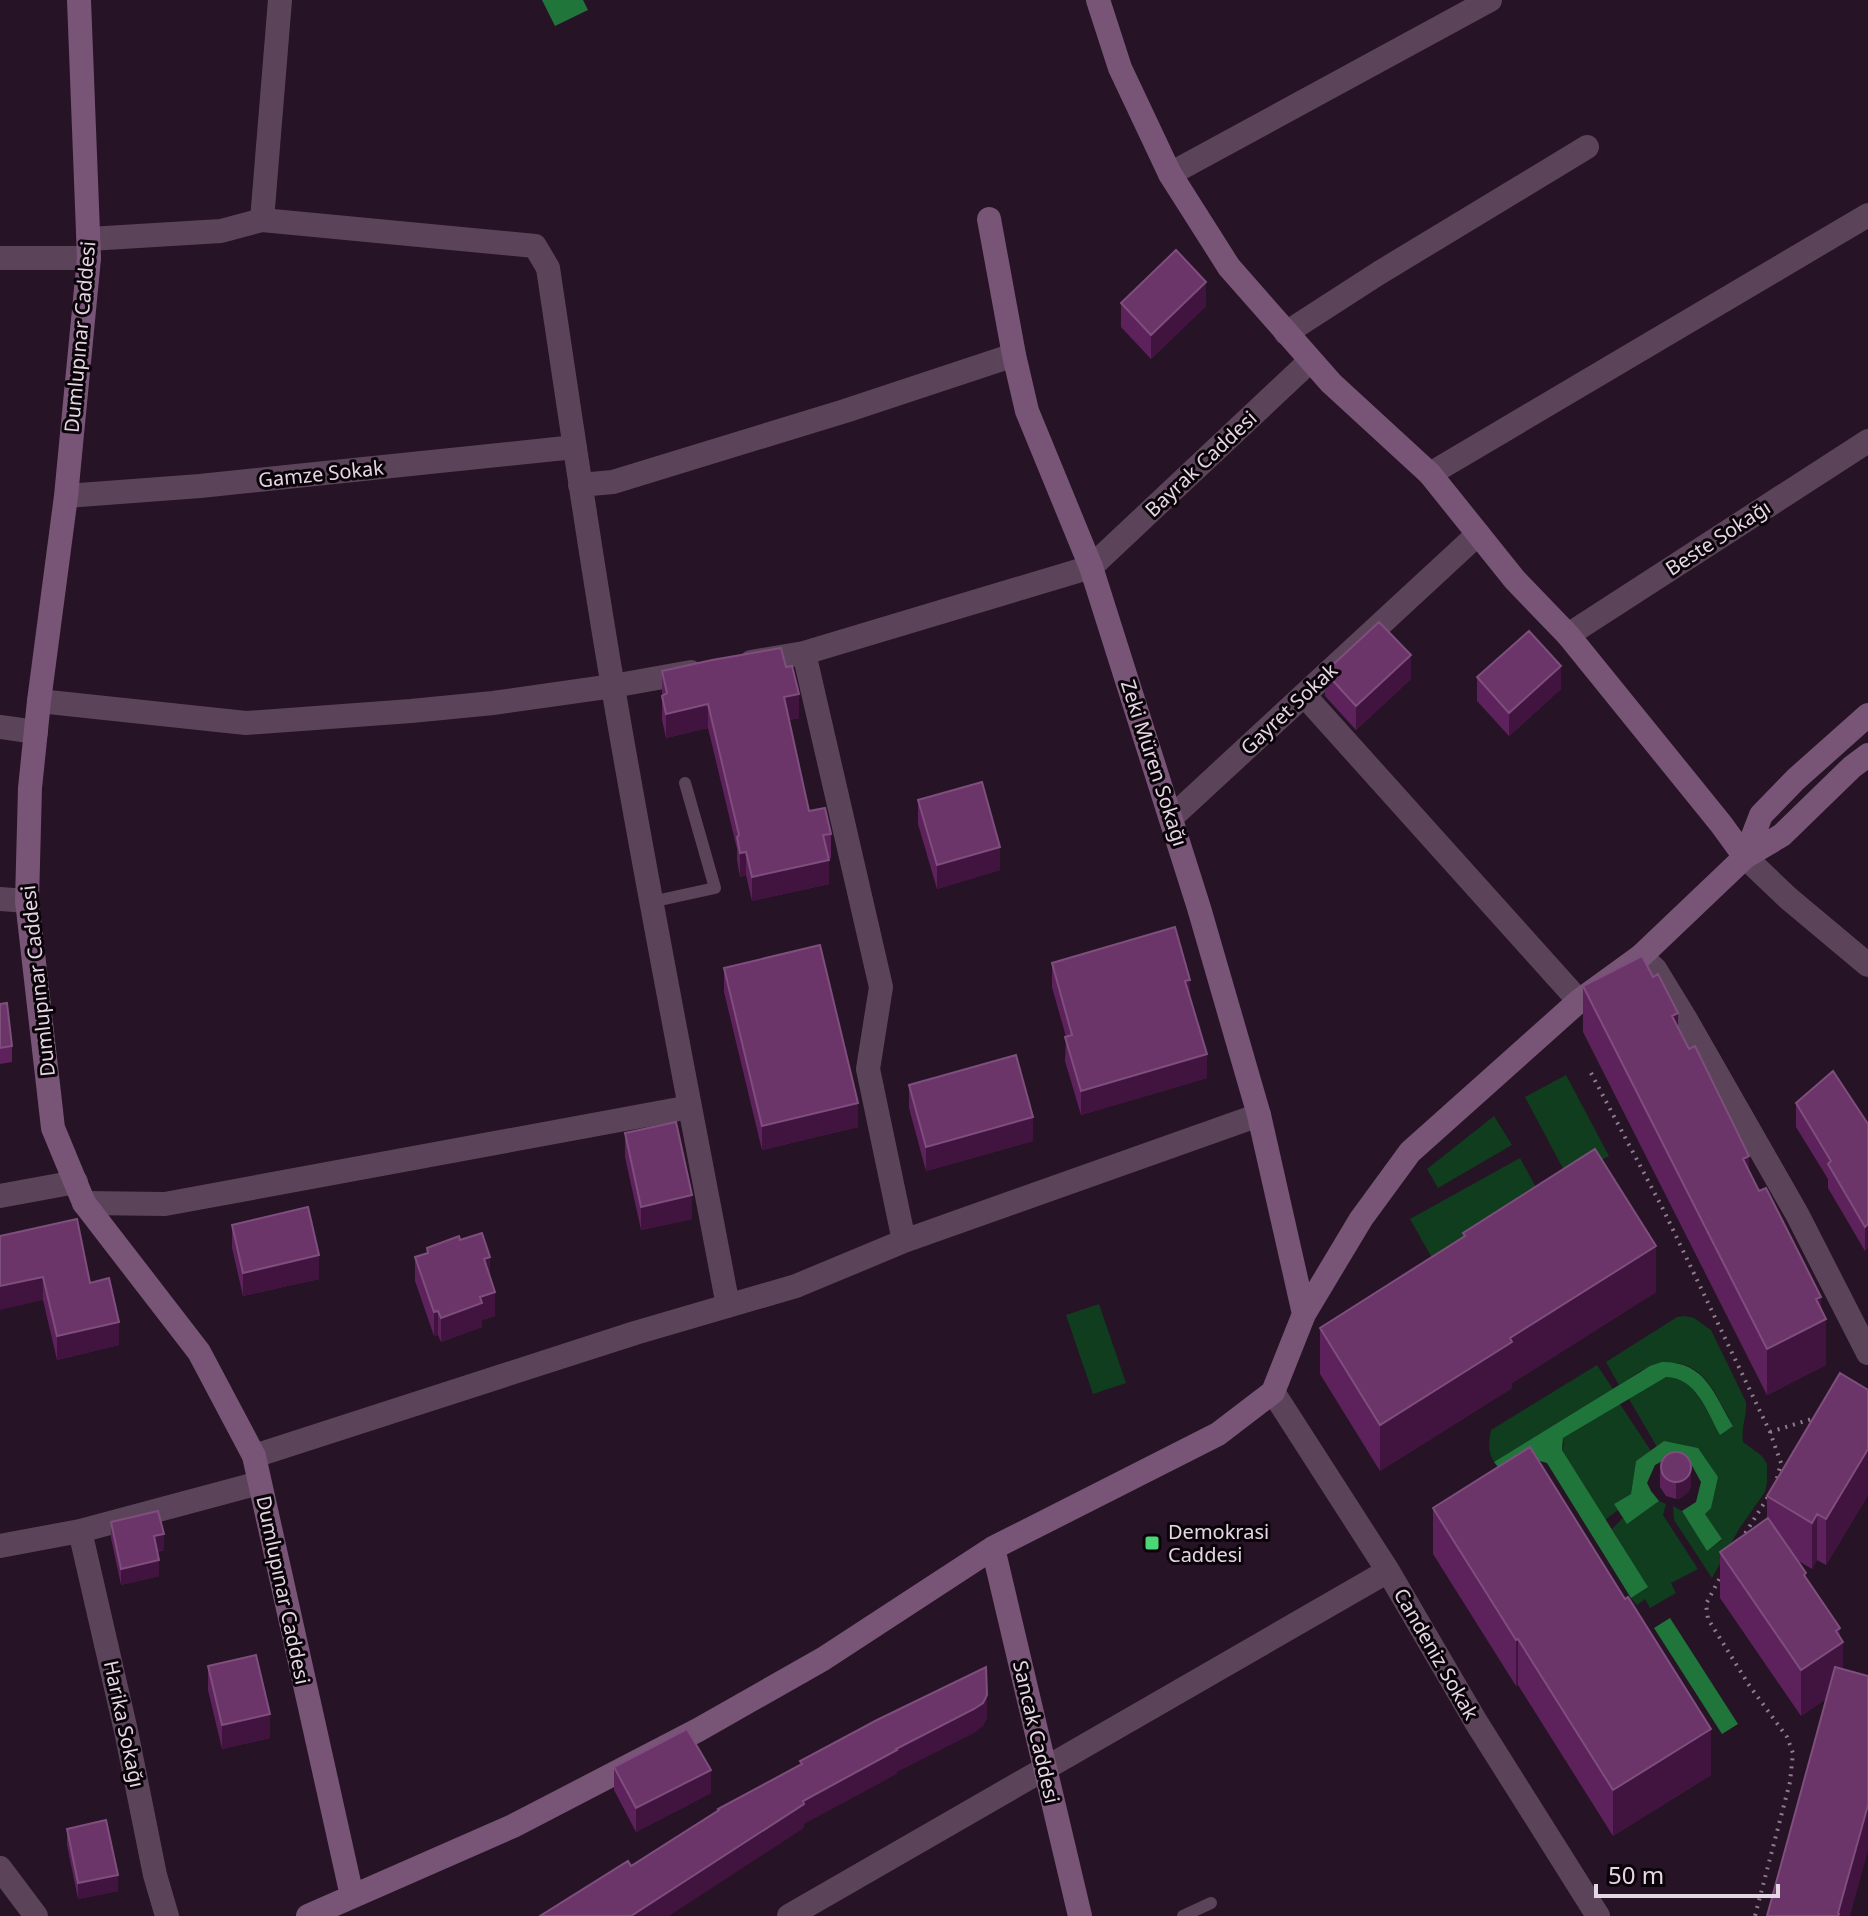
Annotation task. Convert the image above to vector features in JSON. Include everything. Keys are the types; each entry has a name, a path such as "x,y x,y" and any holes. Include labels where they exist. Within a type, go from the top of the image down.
{"street":[{"name":"Dumlupınar Caddesi","path":"79,0 89,249 66,496 30,788 27,901 53,1128 80,1193 199,1352 254,1456 352,1896"},
{"path":"262,220 280,0"},
{"path":"1098,0 1120,68 1170,174 1229,267 1331,383 1430,474 1515,580 1568,635 1745,857 1788,898 1868,965"},
{"path":"1170,174 1490,0"},
{"path":"1286,333 1587,147"},
{"path":"1430,474 1868,215"},
{"name":"Zeki Müren Sokağı","path":"989,219 1027,411 1091,567 1204,923 1259,1115 1304,1314"},
{"path":"0,258 221,231 262,220 535,246 548,268 613,686 728,1306"},
{"path":"580,485 613,482 1014,355"},
{"name":"Bayrak Caddesi","path":"1091,567 1310,361"},
{"name":"Beste Sokağı","path":"1568,635 1868,441"},
{"name":"Gamze Sokak","path":"66,496 200,486 575,447"},
{"name":"Gayret Sokak","path":"1171,818 1478,534"},
{"path":"39,701 246,723 493,703 804,653 1091,567"},
{"path":"804,653 881,987 868,1069 904,1241"},
{"path":"1304,695 1579,1001"},
{"path":"1745,857 1761,815 1796,779 1868,715"},
{"path":"0,727 36,732"},
{"path":"308,1916 513,1826 698,1730 823,1659 993,1548 1218,1434 1273,1392 1304,1314 1361,1219 1410,1152 1579,1001 1641,956 1745,857 1782,835 1868,755"},
{"path":"0,899 27,901"},
{"path":"1641,956 1655,969 1685,1018 1782,1188 1868,1353"},
{"path":"0,1196 80,1193 165,1204 690,1107"},
{"path":"254,1456 635,1333 796,1286 904,1241 1259,1115"},
{"name":"Candeniz Sokak","path":"1273,1392 1388,1571 1476,1722 1598,1916"},
{"path":"0,1546 80,1531 259,1483"},
{"name":"Harika Sokağı","path":"80,1531 155,1875 167,1916"},
{"name":"Sancak Caddesi","path":"993,1548 1080,1916"},
{"path":"789,1916 1388,1571"},
{"path":"0,1868 36,1916"}],"lane":[{"path":"651,902 715,888 685,783"},
{"path":"1183,1916 1211,1903"}],"path":[{"path":"1591,1073 1663,1209 1770,1432 1781,1463 1774,1488 1741,1540"},
{"path":"1770,1432 1819,1416"},
{"path":"1726,1566 1706,1604 1708,1619 1749,1685 1787,1737 1793,1753 1790,1782 1755,1916"}],"shaded area":[{"path":"542,0 583,0 588,10 555,26"},
{"path":"1566,1075 1609,1156 1568,1178 1525,1097"},
{"path":"1494,1116 1512,1145 1438,1188 1427,1169"},
{"path":"1520,1158 1545,1204 1436,1265 1410,1219"},
{"path":"1099,1304 1126,1383 1093,1394 1066,1315"},
{"path":"1677,1317 1694,1318 1711,1330 1746,1402 1743,1442 1762,1456 1767,1464 1765,1492 1739,1529 1712,1578 1674,1520 1673,1506 1682,1511 1707,1550 1722,1540 1705,1514 1718,1477 1664,1441 1657,1447 1629,1399 1663,1378 1676,1377 1699,1398 1720,1434 1733,1425 1711,1387 1694,1369 1669,1363 1652,1366 1619,1385 1606,1362"},
{"path":"1662,1362 1677,1363 1699,1374 1713,1391 1733,1426 1720,1435 1693,1389 1666,1377 1563,1438 1562,1450 1648,1587 1631,1598 1547,1463 1533,1459 1505,1476 1494,1462 1650,1366"},
{"path":"1597,1365 1613,1389 1494,1462 1489,1450 1491,1430"},
{"path":"1620,1404 1651,1451 1636,1461 1631,1494 1614,1504 1618,1510 1605,1520 1562,1450 1563,1438"},
{"path":"1664,1441 1698,1448 1718,1477 1711,1508 1705,1514 1722,1539 1707,1551 1682,1511 1696,1502 1701,1482 1690,1462 1670,1457 1655,1465 1647,1483 1659,1501 1627,1524 1614,1504 1631,1494 1636,1461"},
{"path":"1659,1501 1666,1504 1663,1515 1698,1569 1671,1583 1676,1593 1650,1608 1645,1599 1637,1605 1631,1598 1647,1587 1612,1529 1623,1518 1627,1523"},
{"path":"1670,1618 1738,1724 1722,1734 1654,1628"}],"building":[{"path":"1176,250 1206,282 1151,335 1121,303"},
{"path":"1379,622 1411,655 1356,706 1325,672"},
{"path":"1529,631 1561,666 1509,713 1477,677"},
{"path":"781,648 786,667 792,666 799,694 784,697 809,811 825,808 831,834 823,835 829,860 752,877 746,852 740,853 739,835 708,704 666,714 662,696 667,693 662,671"},
{"path":"982,782 1000,847 937,865 918,800"},
{"path":"1175,927 1190,980 1185,981 1207,1054 1081,1091 1065,1037 1072,1035 1052,963"},
{"path":"820,945 858,1103 762,1126 724,968"},
{"path":"1642,956 1653,977 1658,974 1678,1013 1672,1016 1689,1049 1695,1046 1749,1156 1743,1159 1759,1191 1766,1188 1821,1297 1816,1299 1826,1319 1767,1349 1583,986"},
{"path":"7,1003 12,1046 0,1048 0,1004"},
{"path":"1016,1055 1033,1117 926,1147 909,1085"},
{"path":"1833,1071 1868,1124 1868,1224 1865,1227 1796,1103"},
{"path":"676,1122 692,1195 641,1207 625,1133"},
{"path":"1595,1149 1656,1246 1380,1425 1320,1328"},
{"path":"308,1207 319,1255 243,1273 232,1225"},
{"path":"77,1219 90,1283 109,1278 119,1322 57,1336 43,1277 0,1286 0,1236"},
{"path":"482,1233 490,1257 484,1259 495,1292 480,1297 482,1303 441,1318 438,1311 434,1312 415,1257 428,1253 427,1248 459,1236 460,1240"},
{"path":"1840,1373 1868,1390 1868,1449 1826,1519 1817,1514 1812,1523 1767,1496"},
{"path":"1530,1447 1711,1729 1613,1790 1433,1508"},
{"path":"1676,1452 1687,1456 1691,1467 1687,1478 1676,1482 1665,1478 1661,1467 1665,1456"},
{"path":"158,1511 164,1534 154,1536 159,1560 121,1569 111,1522"},
{"path":"1768,1518 1840,1628 1836,1631 1843,1642 1801,1670 1720,1552"},
{"path":"256,1655 270,1714 222,1725 208,1666"},
{"path":"986,1667 987,1695 983,1703 803,1801 804,1804 631,1916 540,1916 628,1861 631,1866 718,1809 802,1764 800,1761"},
{"path":"1835,1667 1868,1676 1868,1805 1839,1914 1767,1916"},
{"path":"687,1729 711,1770 636,1808 614,1767"},
{"path":"106,1820 118,1875 78,1883 67,1829"}],"place":[{"name":"Demokrasi Caddesi","path":"1152,1543"}]}
